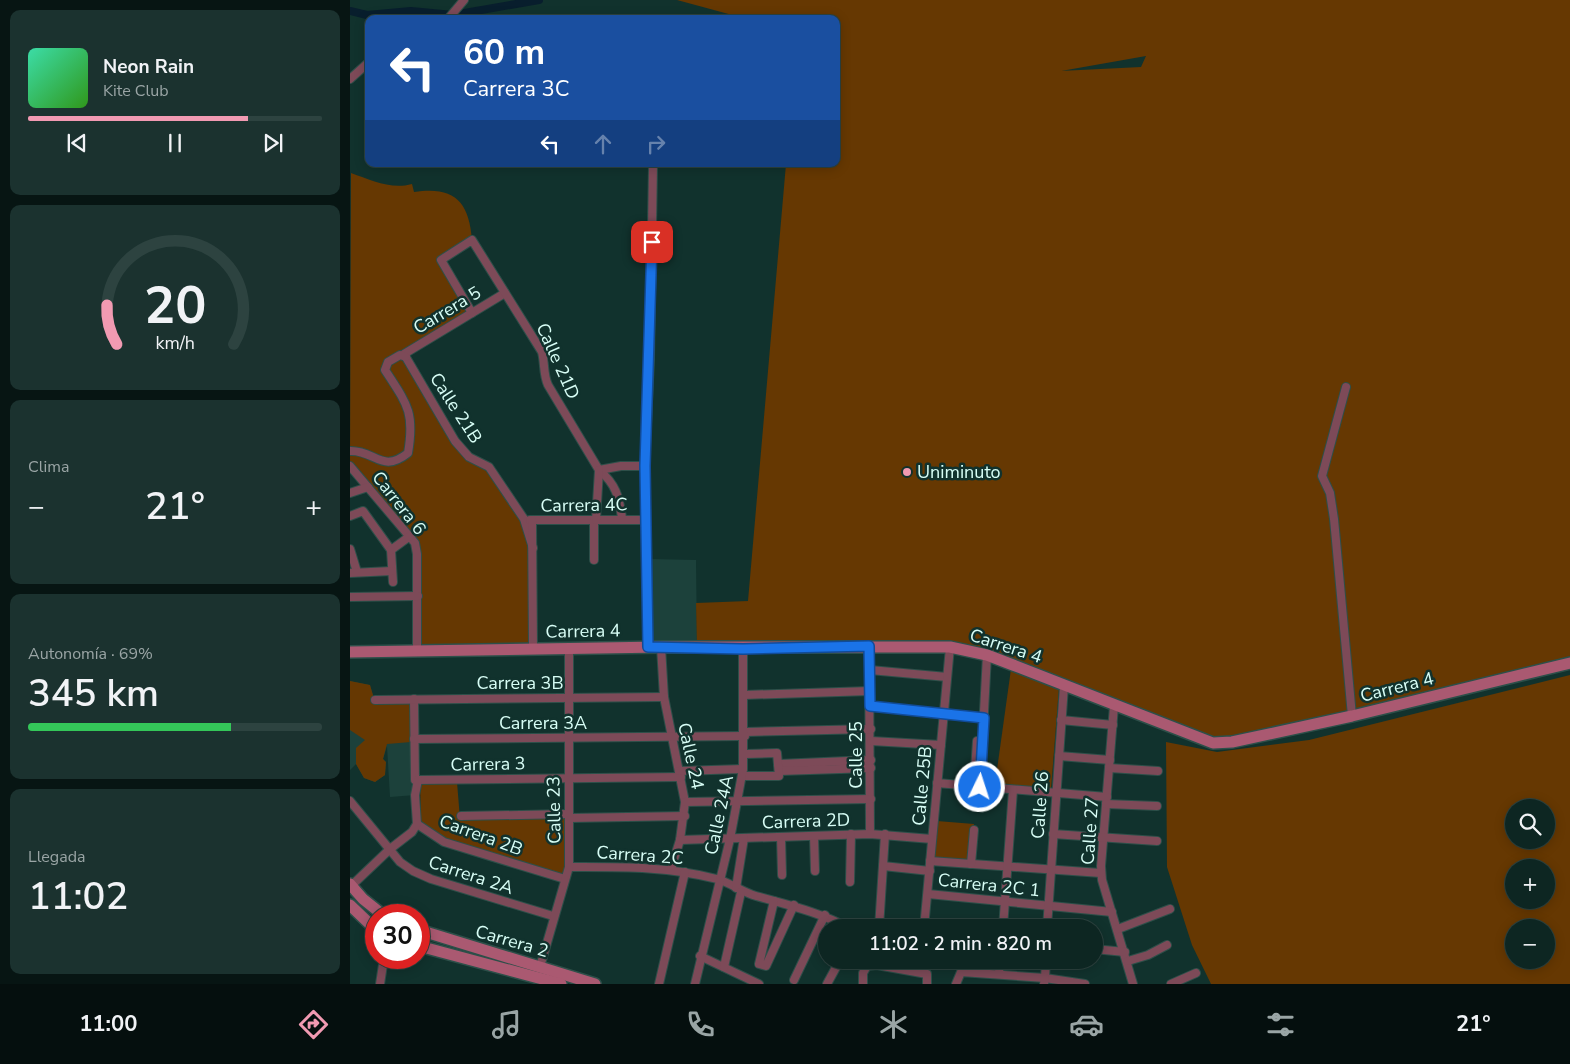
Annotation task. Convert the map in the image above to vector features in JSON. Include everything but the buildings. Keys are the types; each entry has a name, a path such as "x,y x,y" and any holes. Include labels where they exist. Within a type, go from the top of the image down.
{"main road":[{"name":"Carrera 4","path":"350,652 648,647 743,649 869,646 950,647 987,655 1114,706 1214,743 1232,742 1352,716 1570,663"},
{"path":"351,885 369,904"},
{"path":"350,906 365,920"},
{"name":"Carrera 2","path":"430,934 534,976 595,984"},
{"name":"Carrera 2","path":"430,949 561,984"}],"street":[{"path":"454,15 464,0"},
{"path":"350,79 365,66"},
{"path":"648,647 645,466 650,359 653,167"},
{"name":"Calle 21D","path":"472,313 441,260 472,240 542,352 544,360 543,375 548,385 599,470 610,479 618,492 622,518"},
{"name":"Carrera 5","path":"350,452 362,451 379,461 387,463 400,460 408,453 412,431 409,406 385,370 388,362 400,355 405,355 506,293"},
{"name":"Calle 21B","path":"405,355 455,440 469,458 489,467 524,519 533,548"},
{"path":"1346,387 1322,476 1330,493 1334,519 1352,716"},
{"name":"Carrera 6","path":"350,466 410,536 417,554 417,651"},
{"path":"594,560 599,470 621,466 645,466"},
{"path":"350,493 368,487"},
{"path":"350,516 363,510 392,550 393,582"},
{"name":"Carrera 4C","path":"524,519 595,520 622,518 645,520"},
{"name":"Calle 21B","path":"532,520 533,649"},
{"path":"392,550 410,536"},
{"path":"350,549 354,573 392,571"},
{"path":"350,596 418,596"},
{"name":"Calle 25","path":"869,646 871,729 870,834"},
{"name":"Calle 24","path":"661,647 664,697 685,802 685,816 671,870"},
{"name":"Calle 25B","path":"925,919 950,647"},
{"name":"Calle 23","path":"534,976 569,866 568,648"},
{"name":"Calle 24A","path":"695,984 700,956 730,839 743,772 745,734 743,649"},
{"path":"977,787 987,655"},
{"path":"870,670 947,677"},
{"name":"Calle 26","path":"1047,919 1064,686"},
{"path":"744,695 870,691"},
{"name":"Carrera 3B","path":"375,700 664,697"},
{"path":"351,885 390,849 412,832 417,824 414,700"},
{"path":"870,706 982,717"},
{"name":"Calle 27","path":"1114,706 1101,873 1128,961 1133,984"},
{"path":"1061,720 1113,725"},
{"path":"672,737 871,729"},
{"name":"Carrera 3A","path":"414,739 672,737"},
{"path":"871,740 940,745"},
{"path":"680,774 743,772 779,776 777,754 745,754"},
{"path":"1058,756 1158,771"},
{"path":"779,767 871,764"},
{"name":"Carrera 3","path":"416,780 680,774"},
{"path":"937,784 1056,793 1157,806"},
{"path":"1004,919 1014,790"},
{"path":"685,802 871,799"},
{"name":"Carrera 2A","path":"350,801 406,867 420,875 553,916"},
{"name":"Carrera 2C","path":"461,816 685,816"},
{"name":"Carrera 2B","path":"417,824 444,842 565,879"},
{"path":"971,864 974,830"},
{"path":"850,882 851,834"},
{"name":"Carrera 2D","path":"680,840 851,834 885,834 932,839"},
{"path":"879,919 885,834"},
{"path":"1053,834 1157,841"},
{"path":"814,836 815,871"},
{"path":"781,837 782,875"},
{"path":"724,968 738,890 744,838"},
{"path":"930,861 1101,873"},
{"name":"Carrera 2C","path":"569,866 685,872 720,880 738,890 794,905 833,919"},
{"path":"882,866 930,871"},
{"path":"659,984 685,872"},
{"name":"Carrera 2C 1","path":"928,894 1112,912"},
{"path":"774,901 760,964 766,966 794,905"},
{"path":"1118,929 1170,909"},
{"path":"794,980 825,915"},
{"path":"1128,961 1148,955 1167,945"},
{"path":"1103,950 1125,952"},
{"path":"700,956 759,984"},
{"path":"862,984 867,966 877,965 927,974 927,984"},
{"path":"380,984 382,969"},
{"path":"827,984 835,969"},
{"path":"999,969 999,974"},
{"path":"956,984 961,972 999,974 1044,981 1085,984"},
{"path":"1171,984 1181,982 1196,973"}],"shaded area":[{"path":"677,0 1570,0 1570,663 1352,716 1204,741 950,647 697,647 696,603 748,601 786,167 840,167 840,15 732,15","holes":["1146,56 1141,67 1061,71"]},
{"path":"351,173 389,185 404,186 412,184 414,192 440,191 449,194 463,206 467,215 472,240 441,260 472,313 404,354 455,441 481,462 524,519 533,548 533,649 417,651 415,543 350,466"},
{"path":"649,559 696,560 697,647 652,647"},
{"path":"1011,669 1059,688 1051,789 995,784"},
{"path":"1570,675 1570,984 1211,984 1192,945 1167,867 1166,742 1217,752 1309,740"},
{"path":"350,681 370,685 375,702 412,702 415,795 390,797 387,746 383,759 386,762 385,775 375,782 364,778 356,764 350,770"},
{"path":"350,681 370,685 375,702 412,702 411,742 387,744 383,759 386,762 385,775 375,782 364,778 356,764 356,748 365,740 350,730"},
{"path":"420,782 457,782 460,819 566,818 567,858 563,874 469,848 435,832 421,822"},
{"path":"937,821 974,824 969,863 933,859"}],"waterway":[{"path":"350,11 367,15 411,11 453,15 539,0"}],"place":[{"name":"Uniminuto","path":"907,472"}],"route":[{"path":"652,242 650,359 645,466 648,647 743,649 869,646 870,706 944,712 984,718 980,787"}]}
